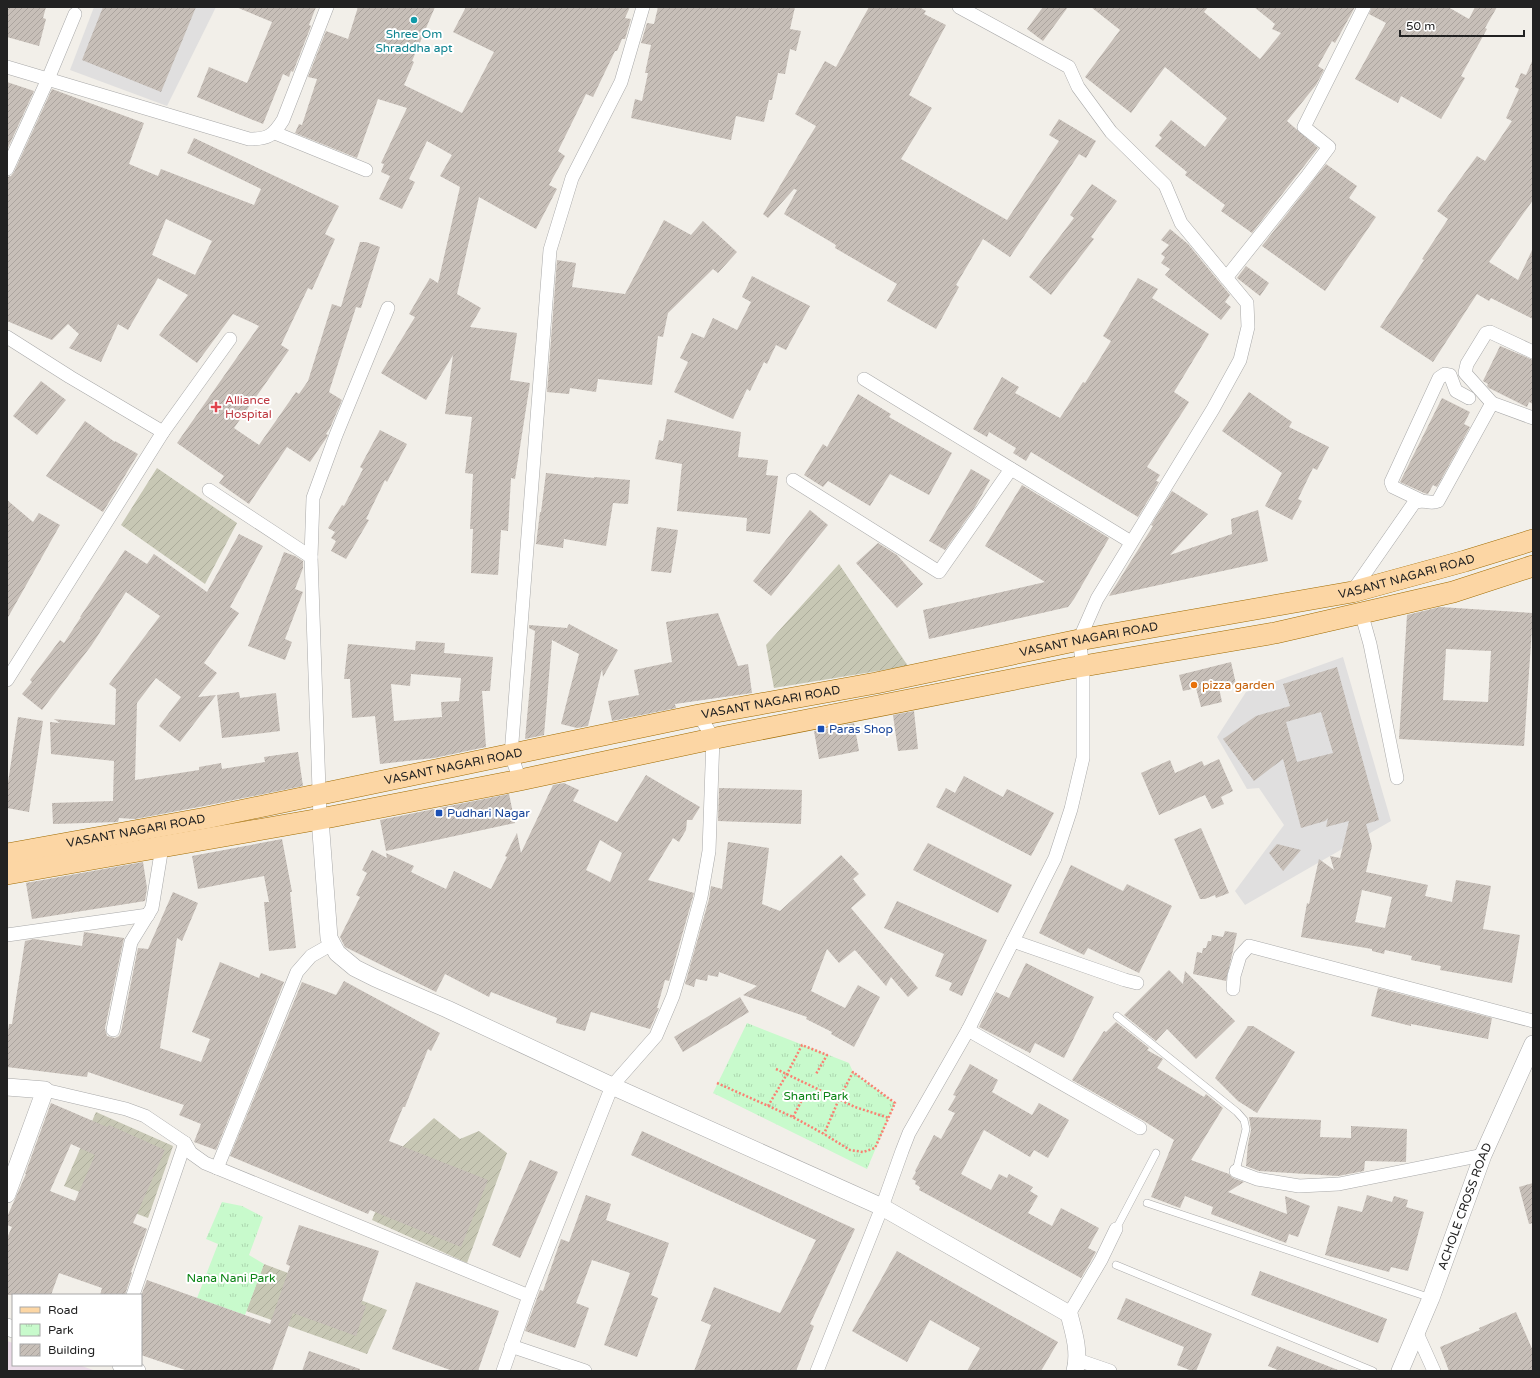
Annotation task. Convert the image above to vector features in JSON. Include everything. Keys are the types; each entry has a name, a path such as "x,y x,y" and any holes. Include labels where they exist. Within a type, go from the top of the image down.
{"main road":[{"name":"VASANT NAGARI ROAD","path":"7,854 206,818 699,715 876,683 1079,640 1352,592 1465,561 1533,540"},
{"name":"VASANT NAGARI ROAD","path":"7,874 320,819 520,780 713,738 1083,666 1275,633 1453,592 1533,566"}],"street":[{"path":"7,67 249,139 263,139 275,133 284,120 327,7"},
{"path":"520,780 511,755 550,250 572,178 621,82 643,7"},
{"path":"817,1371 882,1207 909,1133 968,1030 1055,858 1071,809 1083,758 1083,666 1079,640 1097,599 1130,542 1213,409 1240,360 1248,327 1247,303 1181,223 1165,185 1111,132 1078,87 1069,67 959,7"},
{"path":"1226,278 1329,147 1304,127 1364,7"},
{"path":"7,169 48,79 75,14"},
{"path":"275,133 366,170"},
{"path":"388,308 336,435 313,498 311,557 320,819 329,938 337,953 355,968 375,978 447,1009 612,1086 882,1207 1069,1314"},
{"path":"1533,352 1492,333 1486,333 1467,364 1464,373 1492,403 1533,418"},
{"path":"7,337 70,377 163,432"},
{"path":"7,680 163,432 230,339"},
{"path":"1469,398 1456,391 1450,375 1445,374 1439,378 1391,482 1394,487 1420,500 1433,504 1438,501 1492,403"},
{"path":"864,379 1130,542"},
{"path":"793,480 939,572 1011,469"},
{"path":"209,490 311,557"},
{"path":"1352,592 1414,503 1420,500"},
{"path":"1361,612 1370,644 1397,778"},
{"path":"503,1371 529,1296 612,1086 656,1036 673,996 685,956 701,897 709,851 713,738 699,715"},
{"path":"114,1030 131,942 152,908 162,847"},
{"path":"7,935 148,915"},
{"path":"1013,941 1137,983"},
{"path":"217,1168 297,972 311,956 332,944"},
{"path":"1233,989 1234,976 1240,956 1249,946 1533,1021"},
{"path":"968,1030 1140,1128"},
{"name":"ACHOLE CROSS ROAD","path":"1400,1371 1431,1298 1483,1155 1533,1044"},
{"path":"7,1087 45,1090 126,1109 145,1116 185,1143 191,1153 205,1163 529,1296"},
{"path":"7,1194 45,1090"},
{"path":"133,1294 185,1143"},
{"path":"1236,1172 1257,1179 1299,1186 1339,1184 1483,1155"},
{"path":"1110,1371 1076,1365 1077,1346 1069,1314 1101,1260 1116,1229"},
{"path":"1416,1331 1434,1371"},
{"path":"511,1346 585,1371"},
{"path":"124,1366 137,1371"}],"lane":[{"path":"1117,1016 1237,1112 1244,1120 1246,1129 1236,1172"},
{"path":"1116,1229 1156,1153"},
{"path":"1148,1203 1431,1298"},
{"path":"1116,1264 1373,1371"}],"path":[{"path":"768,1106 802,1045 827,1055 816,1074"},
{"path":"776,1070 855,1107 889,1118"},
{"path":"717,1084 793,1117 850,1150 863,1152 875,1148 895,1103 853,1072 839,1099 824,1134"},
{"path":"793,1117 803,1098"}],"shaded area":[{"path":"94,7 216,7 167,106 70,70"},
{"path":"157,468 237,523 205,584 121,525"},
{"path":"839,564 908,666 774,688 766,645"},
{"path":"1343,657 1391,821 1245,905 1235,891 1284,825 1259,788 1247,789 1217,737 1246,692"},
{"path":"96,1112 173,1146 148,1218 64,1186"},
{"path":"434,1118 460,1139 479,1131 507,1153 467,1263 372,1220 401,1148"},
{"path":"264,1264 387,1310 367,1354 246,1311"},
{"path":"7,1341 12,1343 12,1366 82,1366 96,1371 7,1371"}],"green space":[{"name":"Shanti Park","path":"747,1023 849,1063 853,1072 895,1103 867,1169 713,1093"},
{"name":"Nana Nani Park","path":"222,1202 242,1206 263,1217 249,1255 264,1264 245,1315 197,1298 218,1244 206,1239"}],"building":[{"path":"7,7 46,7 43,18 46,19 39,46 7,37"},
{"path":"103,7 196,7 161,92 82,60"},
{"path":"236,7 316,7 309,25 311,26 293,72 291,71 289,77 283,74 263,124 197,97 209,67 247,83 272,22"},
{"path":"358,7 435,7 412,61 414,62 404,85 462,113 494,52 453,32 466,7 630,7 625,18 631,19 625,39 622,39 617,51 615,51 593,97 586,94 558,151 565,156 549,185 557,189 536,229 479,197 457,294 481,308 470,327 517,333 510,380 530,383 515,479 511,478 508,531 501,530 498,575 471,573 473,529 470,529 473,474 465,473 472,417 445,414 453,355 426,400 381,373 415,317 409,314 430,278 438,283 460,187 440,176 452,155 427,141 409,179 415,182 402,209 379,199 390,176 381,172 384,164 381,163 407,108 378,99 357,158 295,133 299,124 302,125 317,79 308,77 326,31 348,39"},
{"path":"658,7 795,7 790,29 801,31 796,51 790,49 785,74 778,73 772,100 769,100 764,122 736,116 731,140 631,118 635,99 642,101 648,73 645,73 651,45 641,43 647,23 654,24"},
{"path":"869,7 919,7 926,11 924,14 946,25 909,95 932,108 901,159 1007,220 1059,141 1049,135 1059,119 1096,141 1086,158 1079,154 1010,257 983,239 956,285 959,287 936,329 887,301 897,284 835,248 836,245 784,214 797,190 794,189 768,218 763,214 816,126 795,114 825,61 836,67"},
{"path":"1043,7 1068,7 1043,41 1027,29"},
{"path":"1091,7 1208,7 1204,12 1260,59 1281,33 1272,29 1275,24 1254,7 1355,7 1335,43 1332,41 1318,66 1324,70 1316,85 1287,121 1318,148 1252,233 1221,211 1225,205 1185,175 1187,172 1155,146 1162,138 1159,135 1171,120 1205,147 1227,118 1165,67 1131,113 1085,77 1120,30"},
{"path":"1372,7 1448,7 1469,19 1475,7 1497,7 1485,28 1487,29 1461,76 1465,78 1441,119 1401,96 1398,103 1355,79 1386,23 1369,14"},
{"path":"1533,59 1533,200 1489,262 1518,280 1533,248 1533,319 1491,298 1489,301 1477,294 1433,362 1380,327 1424,260 1422,259 1448,219 1437,211 1477,156 1485,161 1512,121 1506,118 1519,89 1515,87 1521,73 1526,75"},
{"path":"7,82 34,91 7,150"},
{"path":"52,89 144,123 129,164 158,176 161,169 254,205 261,189 187,153 194,138 339,206 325,234 335,239 312,290 308,288 281,345 289,350 234,428 259,445 296,392 299,394 308,381 332,304 341,307 360,242 366,242 380,247 361,308 356,307 329,392 342,400 326,434 328,435 327,437 310,462 287,447 249,504 219,483 224,476 177,443 259,326 233,314 197,363 159,335 188,295 158,278 128,330 118,324 101,362 69,348 79,334 68,324 52,340 7,321 7,177 11,176","holes":["166,219 212,241 195,275 152,255"]},
{"path":"1326,164 1357,186 1349,198 1376,217 1325,291 1262,246"},
{"path":"1092,184 1117,201 1091,237 1094,239 1051,295 1029,277 1074,218 1070,215"},
{"path":"664,220 691,235 703,221 737,252 718,273 713,269 668,313 663,337 658,336 652,385 598,379 596,392 570,388 569,394 547,392 557,260 576,263 572,287 625,294"},
{"path":"1170,229 1188,244 1230,295 1225,302 1231,307 1221,320 1165,275 1170,269 1161,263 1165,257 1161,254 1169,245 1161,240"},
{"path":"1246,266 1269,283 1260,296 1237,278"},
{"path":"752,276 810,306 786,350 776,345 767,364 764,362 750,391 747,389 733,419 674,392 688,362 680,358 692,333 704,338 713,318 737,330 751,302 742,297"},
{"path":"1138,278 1158,289 1152,298 1209,334 1174,392 1189,402 1147,467 1160,475 1156,481 1159,482 1138,517 1031,452 1026,461 1013,453 1016,448 989,432 987,437 973,429 1002,377 1019,387 1015,393 1060,418 1083,382 1085,383 1111,341 1103,336"},
{"path":"1500,346 1533,360 1533,404 1529,402 1527,407 1489,388 1487,386 1488,384 1483,381"},
{"path":"41,381 66,400 37,435 13,416"},
{"path":"1249,392 1292,422 1289,427 1329,447 1317,470 1313,468 1298,499 1302,501 1292,520 1265,506 1282,473 1222,431"},
{"path":"858,394 891,414 889,417 952,453 929,495 890,474 870,506 828,481 823,487 804,475 823,444 827,447"},
{"path":"1442,398 1470,412 1464,424 1470,427 1437,487 1433,485 1428,494 1400,482"},
{"path":"667,419 741,432 738,457 768,460 766,475 778,476 770,534 746,531 747,518 677,511 682,464 655,459 659,440 663,441"},
{"path":"85,421 115,442 138,454 103,512 46,476"},
{"path":"380,430 407,444 387,482 385,480 366,519 369,520 346,559 331,551 336,541 331,538 335,532 328,528 342,505 344,506 363,469 360,467"},
{"path":"971,469 990,480 975,507 945,550 929,541"},
{"path":"546,473 630,480 628,504 613,503 606,546 564,539 563,548 536,544"},
{"path":"1022,485 1109,538 1074,599 1068,607 929,639 923,610 1045,582 985,546"},
{"path":"1172,491 1208,514 1170,555 1232,534 1231,519 1258,510 1268,561 1109,596 1153,526 1151,525"},
{"path":"7,500 33,522 39,513 60,525 7,619"},
{"path":"810,510 828,525 771,596 753,581"},
{"path":"657,527 678,530 671,573 651,571"},
{"path":"239,534 263,546 230,607 239,613 204,663 217,673 198,697 216,695 180,742 159,726 181,697 156,678 137,703 135,780 199,770 199,767 221,763 222,769 265,762 264,757 298,752 303,786 135,819 119,818 118,822 53,824 52,803 113,801 114,761 51,754 50,722 60,723 54,719 115,725 116,689 109,684 160,616 126,592 91,646 42,710 22,694 32,682 30,680 60,640 64,643 125,550 147,564 154,554 207,592"},
{"path":"878,543 897,555 923,584 897,608 856,563"},
{"path":"284,552 303,561 303,568 295,589 303,592 285,639 292,642 285,660 248,646"},
{"path":"1440,607 1533,613 1524,746 1399,739 1407,615","holes":["1446,649 1491,651 1488,702 1443,700"]},
{"path":"718,613 738,666 748,664 752,693 675,704 676,708 612,721 608,701 639,695 634,670 672,662 666,622"},
{"path":"569,624 618,650 603,677 602,669 588,726 577,728 561,724 579,654 552,640 544,735 525,739 535,631 529,628 529,625 567,628"},
{"path":"416,641 445,643 444,653 493,657 490,691 482,691 486,747 434,758 380,764 375,716 352,718 350,679 344,679 348,644 415,650","holes":["411,674 461,678 459,701 441,702 442,717 394,721 391,684 410,686"]},
{"path":"1231,662 1236,684 1219,688 1222,702 1201,707 1196,688 1183,691 1179,675"},
{"path":"1337,667 1379,820 1366,824 1372,846 1366,872 1428,885 1425,896 1452,902 1456,880 1491,886 1483,929 1520,935 1512,983 1440,970 1441,966 1411,960 1412,956 1385,950 1384,954 1372,951 1372,949 1301,937 1307,903 1309,904 1319,859 1334,870 1330,856 1340,858 1349,821 1326,827 1328,818 1325,821 1301,828 1283,759 1254,781 1223,739 1256,716 1290,706 1283,684","holes":["1321,712 1333,753 1297,762 1286,722","1362,890 1392,897 1385,928 1355,922"]},
{"path":"239,692 240,698 276,693 280,731 222,738 217,695"},
{"path":"914,711 918,749 898,751 893,715"},
{"path":"18,717 43,721 29,812 7,808 7,789"},
{"path":"854,723 859,751 819,759 814,731"},
{"path":"1219,759 1233,791 1221,797 1224,804 1212,809 1205,795 1159,815 1141,773 1170,760 1175,773 1202,761 1204,766"},
{"path":"646,775 700,807 692,820 687,820 686,830 679,842 673,838 648,880 694,893 669,981 665,980 657,1008 659,1008 650,1029 591,1012 585,1031 556,1023 557,1018 491,992 489,997 445,974 436,992 345,947 340,937 360,897 356,895 367,873 362,870 372,850 387,858 386,853 414,866 411,872 446,889 454,871 491,889 517,833 521,853 553,785 564,783 579,790 573,801 617,822","holes":["600,840 622,853 610,882 586,870"]},
{"path":"964,776 1003,797 1007,789 1054,813 1031,856 936,807 946,788 955,793"},
{"path":"719,788 802,790 801,824 718,821"},
{"path":"509,794 515,823 386,851 380,820"},
{"path":"1201,828 1229,893 1216,898 1215,895 1205,899 1200,899 1174,839"},
{"path":"282,839 292,892 290,892 296,948 269,951 264,902 269,902 264,876 198,889 192,856"},
{"path":"728,842 769,848 762,904 780,911 841,855 859,874 853,879 866,895 851,908 918,988 908,997 891,977 886,986 855,950 839,963 827,949 811,991 845,1008 858,985 880,997 854,1047 831,1034 832,1032 806,1019 807,1017 743,995 757,986 719,972 718,977 708,975 707,981 696,979 694,987 685,984 709,899 711,886 722,889"},
{"path":"928,843 1012,885 998,913 913,870"},
{"path":"1277,844 1301,850 1283,871 1269,853"},
{"path":"143,862 147,888 145,901 32,919 26,883"},
{"path":"1071,865 1123,891 1127,884 1172,906 1139,973 1088,948 1084,955 1039,933"},
{"path":"173,892 198,903 182,941 177,938 160,1048 201,1062 210,1039 192,1032 220,962 259,978 261,973 284,982 216,1150 194,1142 201,1124 179,1115 184,1105 88,1072 87,1077 7,1067 7,1039 9,1024 12,1024 25,941 34,939 82,946 84,932 124,938 105,1028 107,1036 115,1038 119,1036 121,1032 138,948 148,949"},
{"path":"897,901 987,940 962,996 949,990 952,983 935,976 944,954 884,928"},
{"path":"1225,931 1237,933 1226,981 1193,974 1197,952 1202,953 1203,948 1206,948 1208,941 1211,941 1212,935 1223,937"},
{"path":"1026,963 1094,997 1064,1058 1035,1043 1030,1053 979,1027 996,992 1009,998"},
{"path":"1169,970 1183,984 1185,971 1235,1021 1196,1059 1167,1029 1156,1041 1124,1015"},
{"path":"344,981 440,1033 431,1051 428,1049 405,1107 403,1107 389,1141 488,1180 461,1247 370,1210 368,1214 230,1156 302,982 336,995"},
{"path":"1378,988 1492,1018 1488,1039 1411,1024 1411,1026 1371,1016"},
{"path":"740,997 749,1012 683,1052 674,1037"},
{"path":"1116,1022 1149,1048 1147,1050 1163,1059 1157,1068 1204,1097 1206,1094 1223,1108 1191,1160 1229,1174 1233,1178 1244,1182 1228,1192 1287,1214 1285,1196 1310,1206 1298,1237 1289,1234 1286,1243 1211,1214 1213,1207 1185,1196 1180,1208 1151,1197 1174,1140 1072,1080 1104,1031 1106,1032"},
{"path":"1248,1026 1253,1026 1295,1052 1257,1113 1238,1101 1215,1078"},
{"path":"970,1064 998,1080 992,1092 1032,1115 1039,1103 1069,1120 1048,1158 1034,1150 1030,1157 984,1130 961,1174 991,1190 999,1174 1007,1178 1009,1174 1033,1187 1030,1191 1038,1196 1028,1213 1052,1226 1061,1208 1099,1228 1088,1248 1096,1252 1081,1278 919,1190 920,1187 915,1184 916,1181 912,1179 934,1135 941,1139 955,1113 948,1110 956,1096 953,1095"},
{"path":"51,1103 107,1127 109,1125 165,1150 133,1223 147,1229 131,1272 132,1273 125,1294 100,1294 102,1288 59,1273 51,1294 7,1295 7,1238 12,1227 7,1225 7,1217 26,1174","holes":["71,1144 95,1155 75,1201 50,1191"]},
{"path":"1249,1117 1321,1120 1320,1137 1351,1138 1351,1126 1407,1129 1406,1162 1365,1161 1364,1171 1338,1176 1259,1171 1246,1166 1251,1130"},
{"path":"642,1131 855,1229 810,1324 814,1326 796,1371 694,1371 711,1325 701,1321 714,1287 780,1313 816,1240 631,1155"},
{"path":"530,1160 558,1172 520,1258 492,1245"},
{"path":"1533,1183 1533,1223 1529,1224 1519,1187"},
{"path":"586,1195 611,1204 606,1220 669,1243 651,1295 658,1298 637,1357 604,1345 630,1273 592,1260 576,1303 589,1308 575,1348 525,1331 540,1290 543,1291 561,1239 569,1242"},
{"path":"1367,1195 1392,1202 1394,1196 1408,1200 1406,1207 1424,1212 1408,1271 1391,1267 1389,1272 1325,1255 1338,1206 1362,1212"},
{"path":"299,1225 379,1251 361,1304 366,1306 356,1336 293,1313 272,1371 188,1371 142,1355 142,1294 147,1280 270,1324 290,1266 286,1264"},
{"path":"897,1251 1058,1342 1041,1371 967,1371 980,1348 930,1320 907,1362 852,1331"},
{"path":"1260,1271 1387,1319 1378,1343 1251,1295"},
{"path":"416,1282 499,1311 478,1371 453,1371 392,1349"},
{"path":"1126,1298 1212,1334 1196,1371 1192,1371 1177,1365 1184,1347 1117,1319"},
{"path":"1516,1312 1533,1351 1533,1371 1449,1371 1440,1347 1480,1330 1479,1328"},
{"path":"1277,1346 1338,1371 1280,1371 1268,1366"},
{"path":"309,1351 360,1369 360,1371 302,1371"}],"place":[{"name":"Shree Om Shraddha apt","path":"414,20"},
{"name":"Alliance Hospital","path":"216,407"},
{"name":"pizza garden","path":"1194,685"},
{"name":"Paras Shop","path":"821,729"},
{"name":"Pudhari Nagar","path":"439,813"}]}
